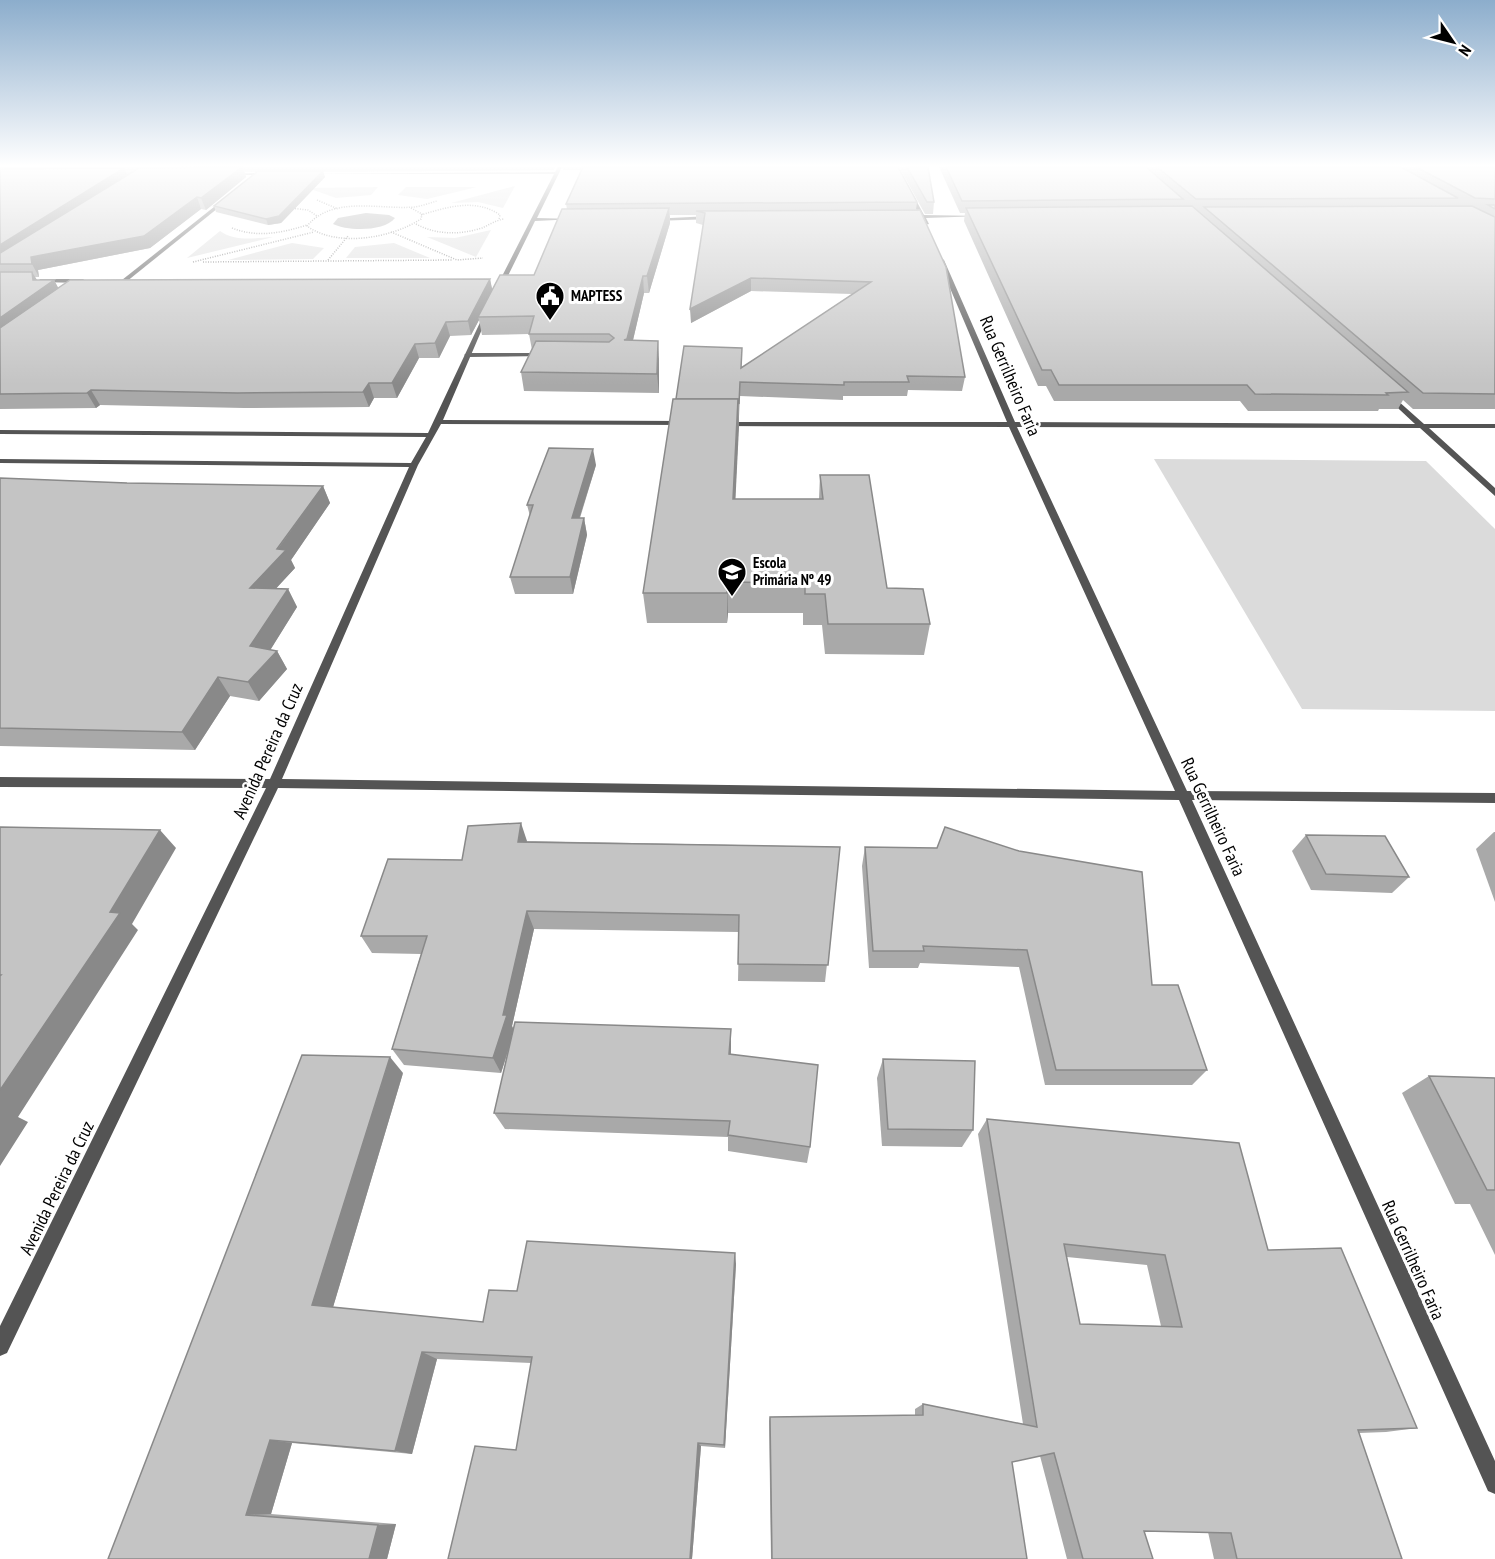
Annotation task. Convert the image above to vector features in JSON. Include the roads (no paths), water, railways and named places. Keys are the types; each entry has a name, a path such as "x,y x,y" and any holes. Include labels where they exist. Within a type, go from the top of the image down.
{"street":[{"path":"124,281 176,240"},
{"name":"Avenida Pereira da Cruz","path":"0,1346 275,782 414,465 438,422 498,279 522,240"},
{"name":"Rua Gerrilheiro Faria","path":"931,240 1012,425 1184,797 1495,1484"},
{"path":"115,281 136,280"},
{"path":"33,281 87,281 78,288"},
{"path":"467,355 555,355"},
{"path":"1379,386 1495,494"},
{"path":"438,422 689,423"},
{"path":"713,424 1495,426"},
{"path":"0,432 429,435"},
{"path":"0,461 414,465"},
{"path":"0,782 275,782 1184,797 1495,798"}],"place":[{"name":"MAPTESS","path":"550,322"},
{"name":"Escola Primária Nº 49","path":"732,598"}]}
